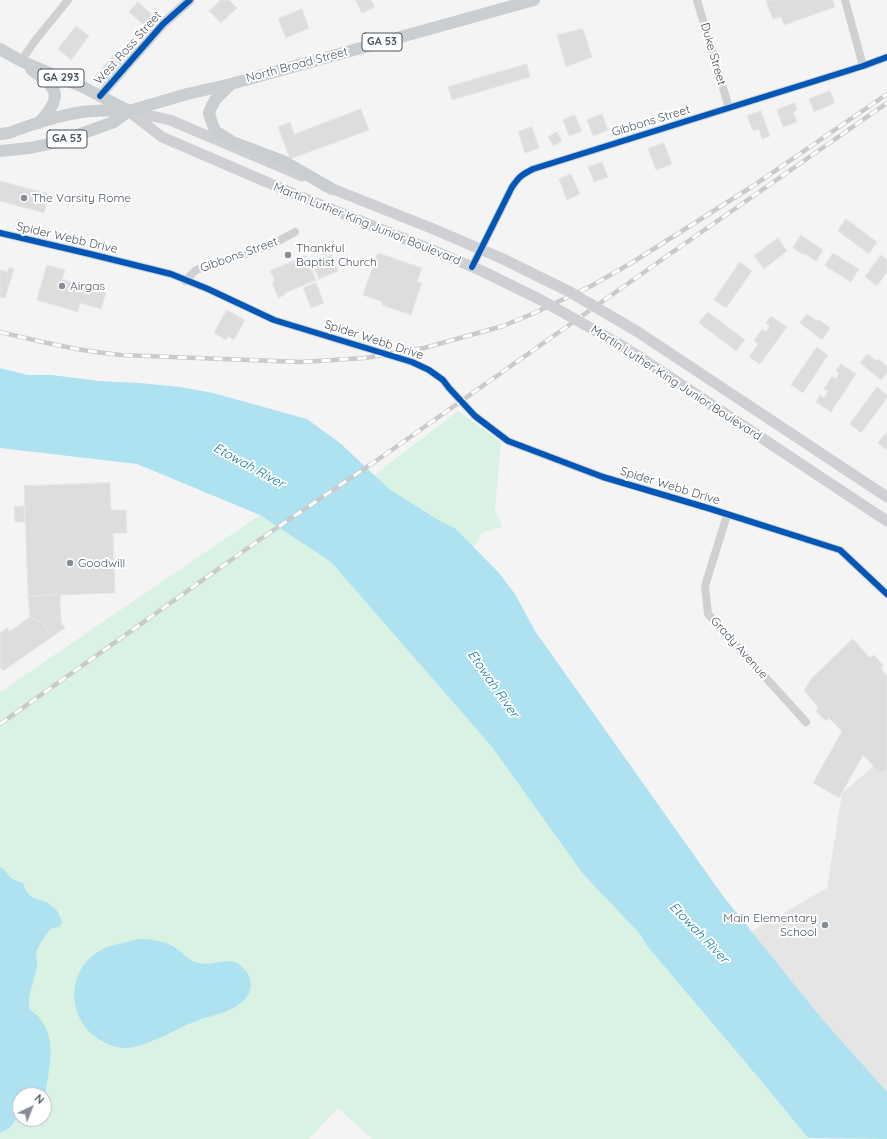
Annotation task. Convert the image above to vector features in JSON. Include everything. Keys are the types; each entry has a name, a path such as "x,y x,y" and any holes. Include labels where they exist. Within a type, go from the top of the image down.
{"main road":[{"name":"North Broad Street","path":"129,111 534,0"},
{"name":"GA 293","path":"0,50 129,111"},
{"path":"21,61 51,86 55,93 53,105 39,124"},
{"path":"231,84 215,100 209,112 210,120 215,131 233,142 283,161 332,188"},
{"name":"Martin Luther King Junior Boulevard","path":"0,134 39,124 58,117 90,111 129,111 170,120 481,249 570,292 638,332 887,497"},
{"name":"Martin Luther King Junior Boulevard","path":"129,111 162,138 482,271 541,300 647,362 887,521"},
{"name":"GA 53","path":"0,151 30,148 58,142 114,122 129,111"}],"street":[{"path":"21,61 34,42 68,0"},
{"name":"West Ross Street","path":"100,96 162,24 190,0"},
{"name":"Duke Street","path":"697,0 729,108"},
{"path":"845,0 863,66"},
{"name":"Gibbons Street","path":"472,267 512,187 520,176 525,173 533,169 863,66 887,57"},
{"name":"Gibbons Street","path":"185,280 196,270 274,244 295,232"},
{"name":"Spider Webb Drive","path":"0,233 171,274 208,288 274,320 390,354 412,362 429,370 443,380 475,416 508,441 603,477 711,509 840,550 887,594"},
{"name":"Grady Avenue","path":"726,515 705,586 708,614 806,722"}],"shaded area":[{"name":"Main Elementary School","path":"887,755 887,1139 700,961 827,888 842,793"}],"green space":[{"path":"458,411 501,442 495,509 502,527 482,533 471,551 372,477"},
{"path":"260,515 331,562 492,747 583,874 640,934 647,946 809,1139 372,1139 338,1108 309,1139 0,1139 0,692"}],"water":[{"name":"Etowah River","path":"0,368 28,375 52,375 99,381 180,387 213,393 307,419 340,443 389,489 435,518 456,529 499,573 515,594 535,631 723,896 822,1019 887,1092 887,1139 808,1138 647,946 640,934 583,874 492,747 331,562 260,515 137,464 0,448"},
{"path":"0,867 11,878 23,883 29,895 53,907 62,922 59,927 51,928 38,948 36,953 37,966 29,1000 30,1009 38,1016 45,1026 50,1042 50,1066 46,1087 12,1087 12,1125 0,1133"},
{"path":"138,939 149,939 166,943 176,948 191,960 201,964 227,961 237,963 244,968 249,976 251,985 249,992 245,999 232,1009 191,1023 142,1045 123,1048 106,1043 94,1036 85,1027 79,1016 75,1004 74,992 77,979 82,968 96,953 113,945"}],"building":[{"path":"221,0 229,0 237,8 221,23 209,11"},
{"path":"356,0 371,0 375,7 362,13"},
{"path":"766,0 833,0 835,7 784,25 781,17 773,19"},
{"path":"138,2 155,17 146,27 129,12"},
{"path":"302,9 309,28 286,38 278,19"},
{"path":"76,26 89,36 71,60 58,49"},
{"path":"583,29 592,57 566,67 557,35"},
{"path":"113,56 122,63 103,85 94,78"},
{"path":"527,64 530,77 452,100 448,87"},
{"path":"830,91 835,103 814,112 809,99"},
{"path":"795,103 797,110 793,112 797,122 783,127 777,110"},
{"path":"361,109 369,130 290,159 278,127 290,122 294,134"},
{"path":"761,111 770,136 762,139 759,129 753,131 747,116"},
{"path":"602,114 608,130 593,136 587,120"},
{"path":"575,115 582,131 569,136 563,120"},
{"path":"532,127 539,148 525,153 518,132"},
{"path":"557,132 562,141 553,146 548,137"},
{"path":"664,143 672,164 656,170 648,149"},
{"path":"602,162 608,177 594,182 588,167"},
{"path":"571,174 580,194 567,200 559,179"},
{"name":"The Varsity Rome","path":"0,181 49,194 44,213 0,201"},
{"path":"846,219 877,242 869,254 838,231"},
{"path":"801,235 823,250 816,261 793,248"},
{"path":"778,238 787,251 764,269 754,256"},
{"path":"378,253 422,268 417,282 422,283 411,315 382,305 383,302 363,295"},
{"path":"833,253 859,269 851,282 825,266"},
{"path":"332,255 338,271 319,279 312,263"},
{"path":"881,255 887,260 887,272 877,286 865,277"},
{"path":"306,256 316,280 285,293 286,294 278,298 272,282 275,281 270,271"},
{"path":"740,262 752,271 726,308 714,300"},
{"name":"Airgas","path":"47,265 65,270 62,279 106,293 101,309 80,303 78,312 37,300"},
{"path":"9,268 14,269 5,298 0,297 0,270 7,272"},
{"path":"316,283 324,303 311,308 303,288"},
{"path":"227,310 245,320 234,340 228,336 226,340 214,333"},
{"path":"708,312 745,340 736,351 699,323"},
{"path":"807,314 817,321 818,319 830,328 822,340 800,323"},
{"path":"771,316 787,327 760,364 749,357 758,344 754,341 762,329 766,332 770,326 766,323"},
{"path":"817,347 828,355 803,393 791,385"},
{"path":"868,354 887,366 887,373 881,380 860,363"},
{"path":"841,364 856,374 831,412 816,402 820,395 824,398 828,391 824,389 832,376 836,379 839,373 836,371"},
{"path":"877,387 887,395 887,398 861,433 850,424"},
{"path":"887,432 887,450 878,443"},
{"name":"Goodwill","path":"110,483 111,510 126,510 127,533 113,533 115,593 28,596 24,486"},
{"path":"24,506 25,522 15,522 14,507"},
{"path":"60,595 61,622 65,628 52,637 42,623 30,617 28,596"},
{"path":"30,617 42,623 52,637 3,671 0,667 0,633 7,628 10,631"},
{"path":"853,639 870,658 874,655 883,665 881,669 887,676 887,769 880,773 863,755 839,798 813,783 842,731 829,718 826,721 816,711 818,707 804,691 811,679"}],"railway":[{"path":"0,332 75,349 121,355 301,362 365,358 424,348 503,326 591,286 633,262 753,186 887,94"},
{"path":"0,724 262,538 386,454 887,103"}],"cycle path":[{"path":"100,96 163,24 190,0"},
{"path":"472,267 512,187 521,176 533,169 863,66 887,57"},
{"path":"0,233 171,274 208,289 274,320 412,362 429,370 443,380 475,416 508,441 603,477 711,509 840,550 887,594"}],"place":[{"name":"The Varsity Rome","path":"24,198"},
{"name":"Thankful Baptist Church","path":"288,255"},
{"name":"Airgas","path":"62,286"},
{"name":"Goodwill","path":"70,563"},
{"name":"Main Elementary School","path":"825,925"}]}
